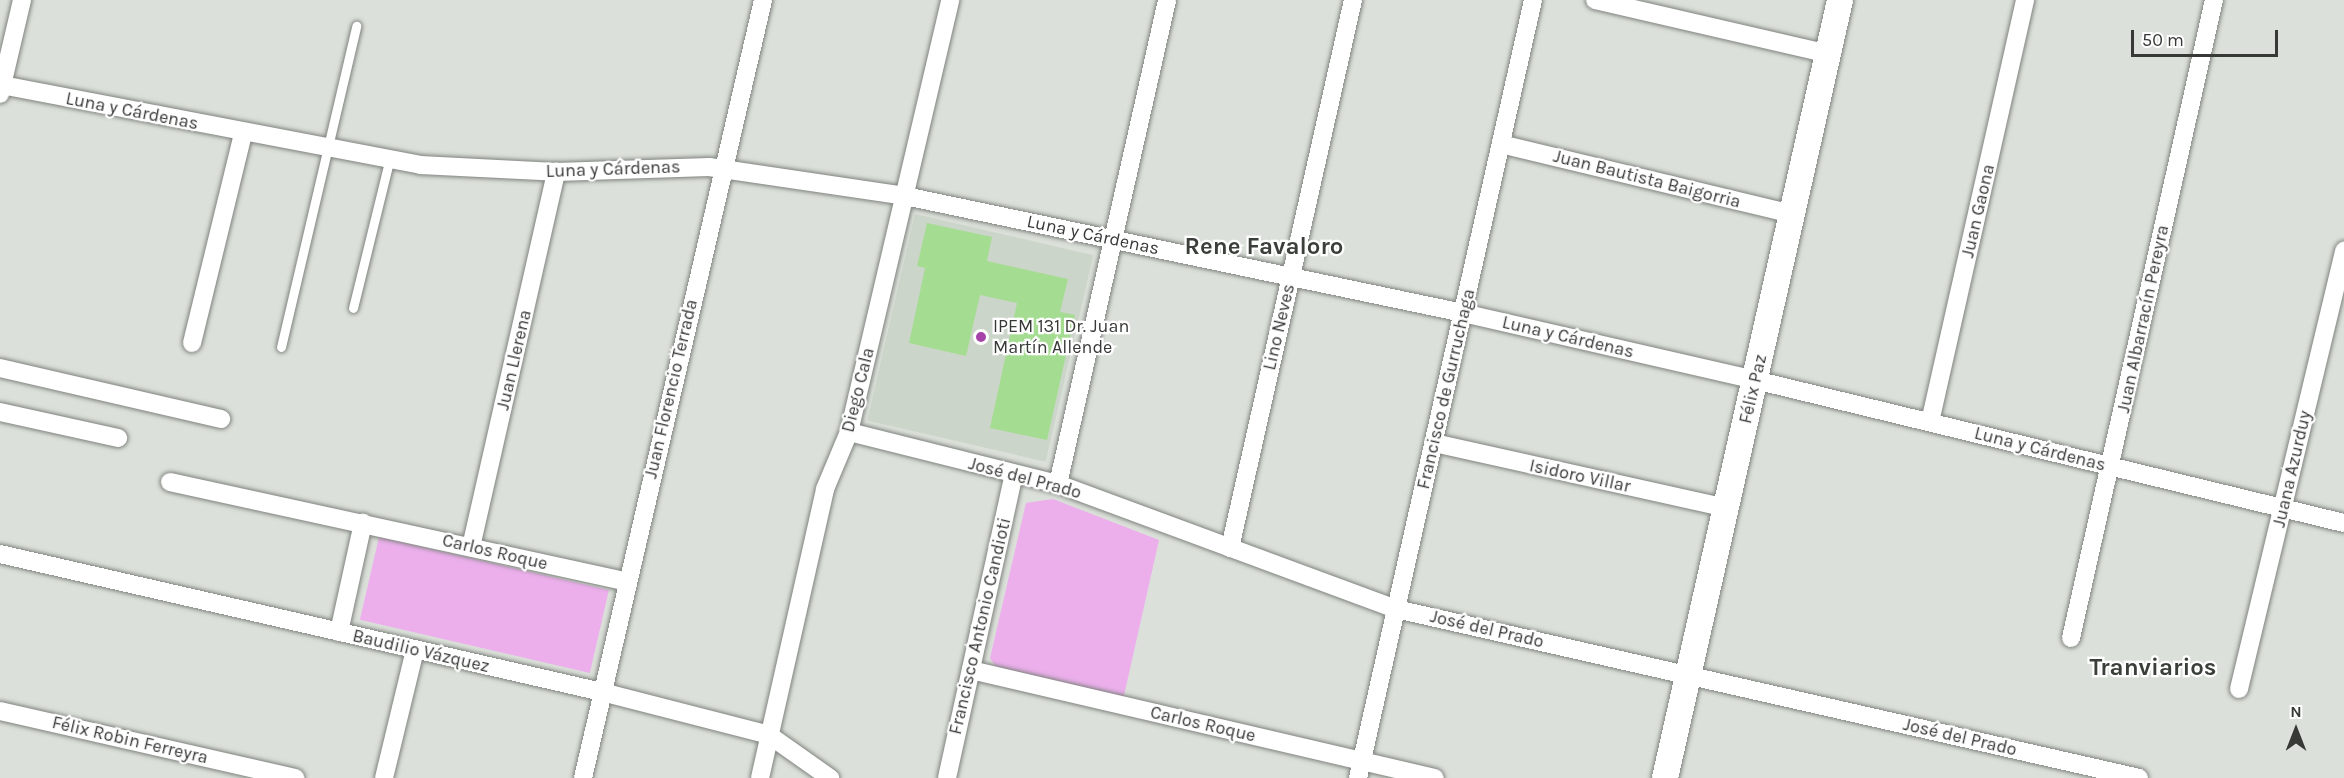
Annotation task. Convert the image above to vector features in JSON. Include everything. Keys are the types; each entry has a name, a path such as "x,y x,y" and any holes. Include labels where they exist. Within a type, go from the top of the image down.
{"main road":[{"name":"Félix Paz","path":"1665,778 1840,0"}],"street":[{"path":"1,90 22,0"},
{"name":"Juan Florencio Terrada","path":"583,778 722,168 763,0"},
{"name":"Diego Cala","path":"760,778 825,489 849,432 950,0"},
{"path":"1058,484 1167,0"},
{"name":"Lino Neves","path":"1230,548 1353,0"},
{"name":"Francisco de Gurruchaga","path":"1360,769 1533,0"},
{"path":"1594,0 1828,54"},
{"name":"Juan Gaona","path":"1930,422 2025,0"},
{"name":"Juan Albarracín Pereyra","path":"2071,638 2214,0"},
{"name":"Luna y Cárdenas","path":"1,90 389,161 556,172 722,168 905,196 1113,238 1290,279 1463,313 1755,380 2344,523"},
{"path":"192,343 243,133"},
{"name":"Juan Bautista Baigorria","path":"1501,144 1792,214"},
{"name":"Juan Llerena","path":"471,547 556,172"},
{"name":"Juana Azurduy","path":"2239,689 2344,250"},
{"path":"0,368 221,419"},
{"path":"0,412 118,438"},
{"name":"José del Prado","path":"849,432 1058,484 1396,609 2139,778"},
{"name":"Isidoro Villar","path":"1434,443 1726,508"},
{"name":"Francisco Antonio Candioti","path":"947,778 1014,474"},
{"name":"Carlos Roque","path":"170,482 627,582"},
{"path":"339,632 363,523"},
{"name":"Baudilio Vázquez","path":"0,554 602,692 770,735 830,778"},
{"path":"385,776 415,650"},
{"name":"Carlos Roque","path":"971,670 1360,769 1435,778"},
{"name":"Félix Robin Ferreyra","path":"0,711 296,778"}],"lane":[{"path":"281,346 356,26"},
{"path":"353,308 389,161"}],"shaded area":[{"name":"IPEM 131 Dr. Juan Martín Allende","path":"915,214 1093,255 1046,462 867,421"},
{"path":"1053,499 1159,540 1123,700 998,670 990,658 1026,503"},
{"path":"379,537 609,590 590,673 360,620"}],"building":[{"path":"927,223 992,237 987,261 1068,279 1060,312 1075,315 1047,440 990,428 1017,303 980,295 966,356 909,343 925,268 917,266"}],"place":[{"name":"IPEM 131 Dr. Juan Martín Allende","path":"981,337"}],"district":[{"name":"Rene Favaloro","path":"1264,247"},
{"name":"Tranviarios","path":"2153,668"}]}
